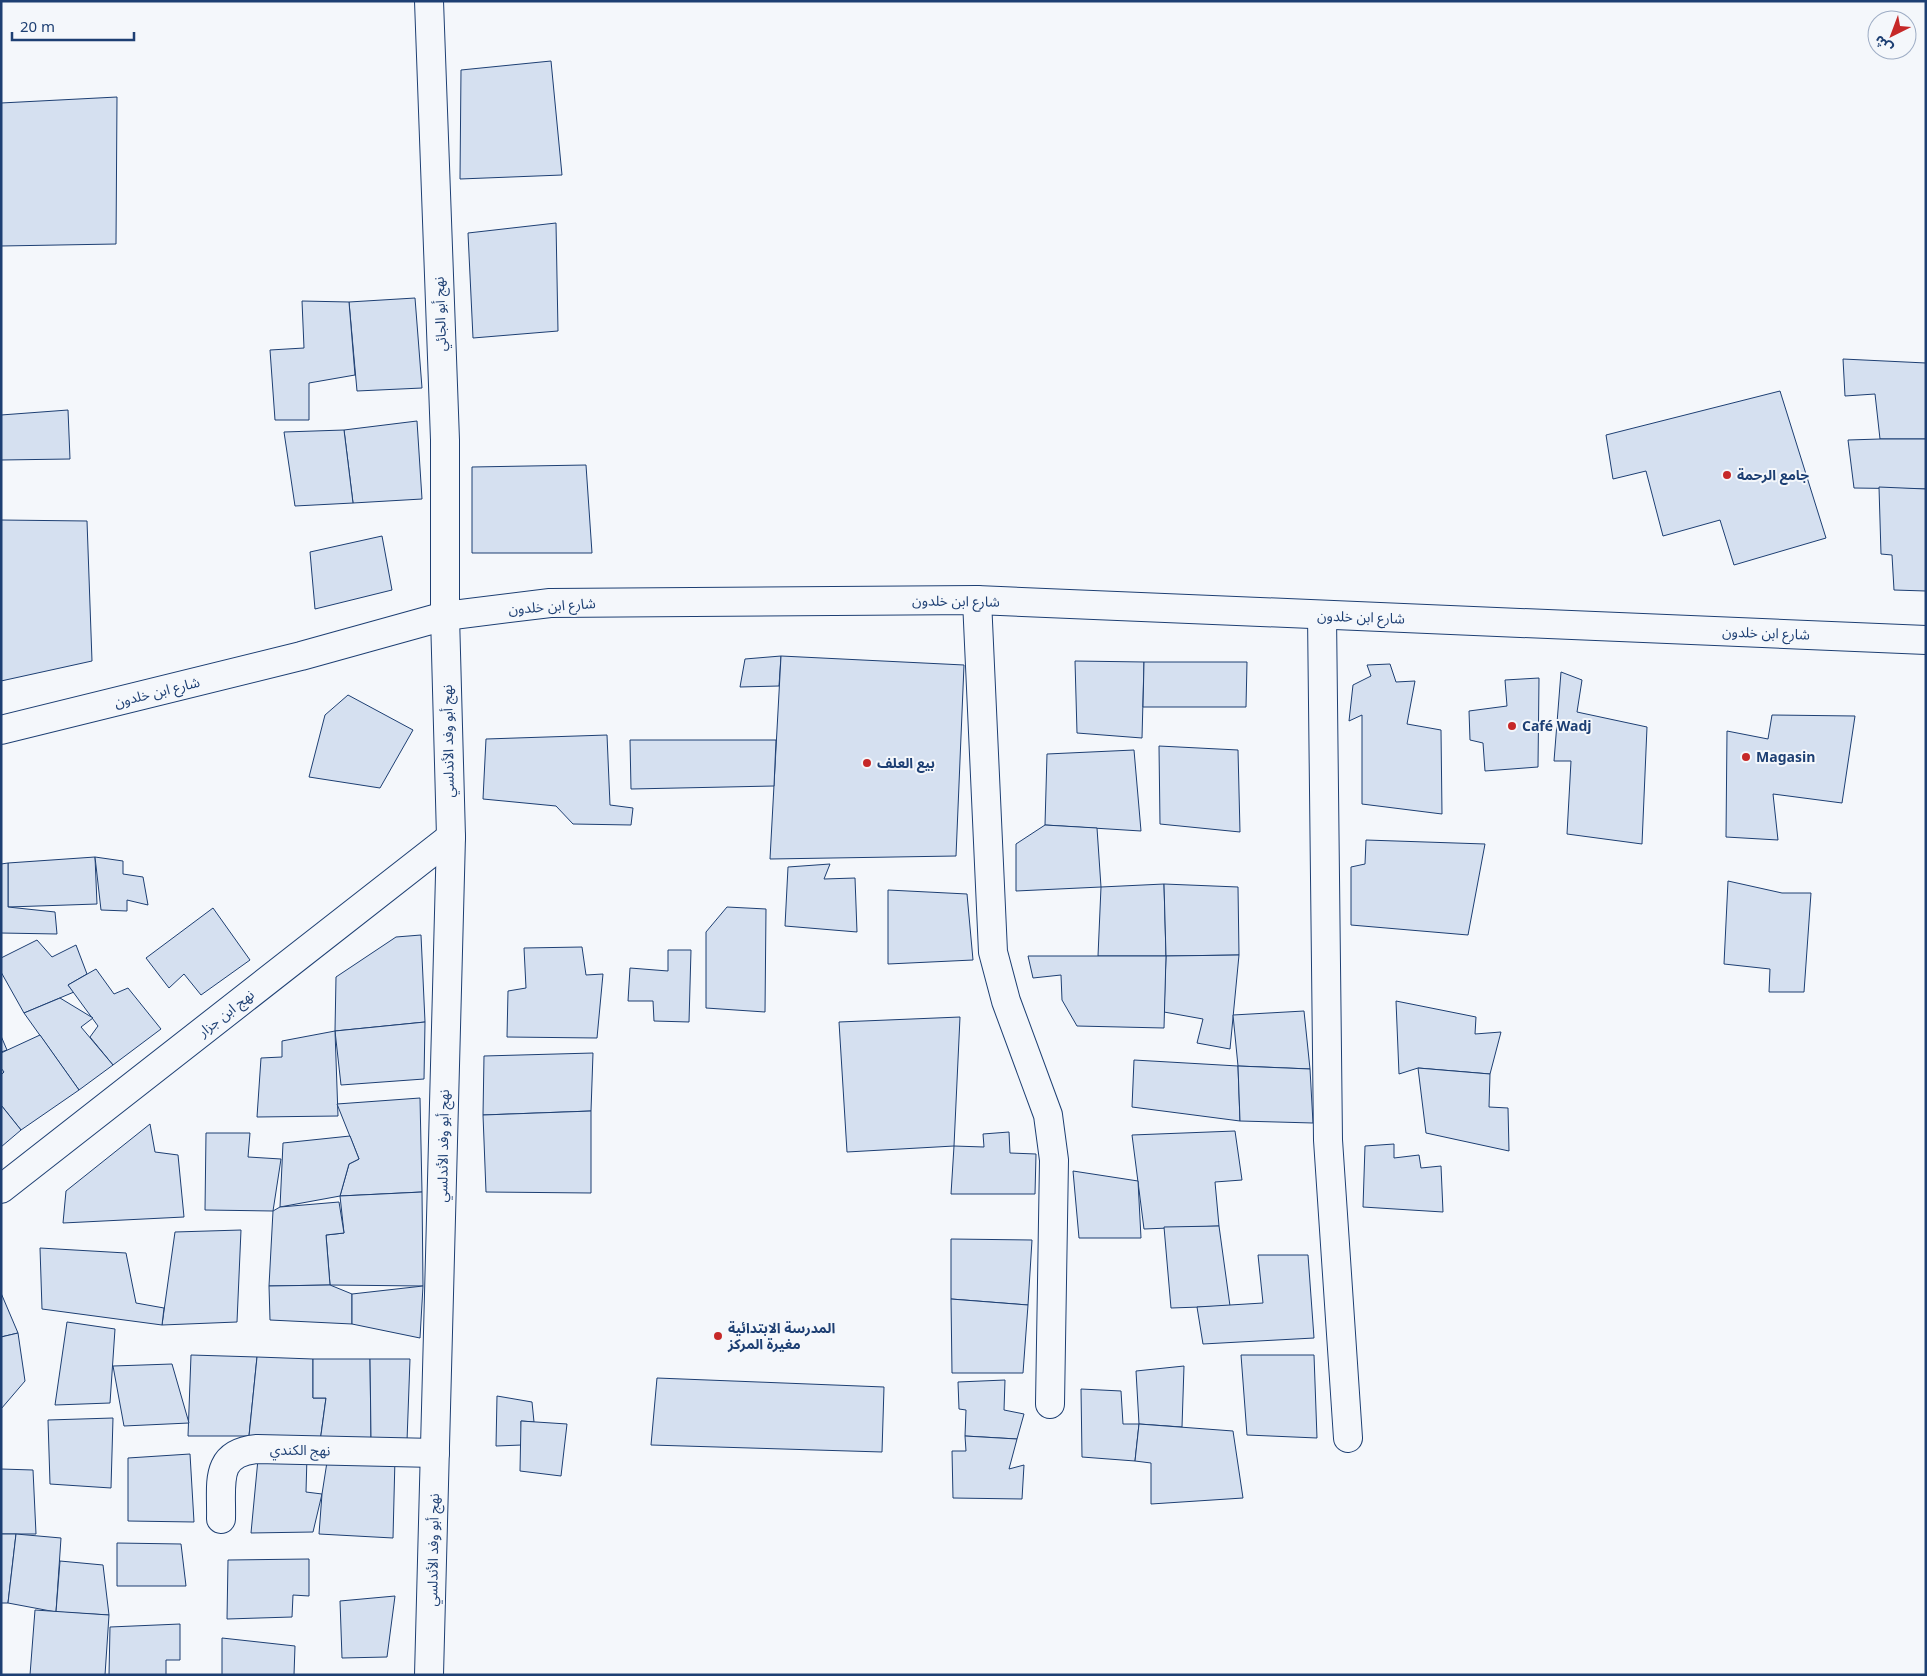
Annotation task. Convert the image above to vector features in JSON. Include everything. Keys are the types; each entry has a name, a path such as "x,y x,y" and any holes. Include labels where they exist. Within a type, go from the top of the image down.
{"street":[{"name":"نهج أبو الجائي","path":"429,6 444,440 445,616"},
{"name":"شارع ابن خلدون","path":"1,730 301,656 445,616 550,603 977,600 1926,640"},
{"path":"977,600 993,952 1006,1001 1048,1115 1054,1160 1050,1404"},
{"path":"1322,615 1328,1140 1348,1438"},
{"name":"نهج أبو وفد الأندلسي","path":"430,1675 451,838 445,616"},
{"name":"نهج ابن جزار","path":"1,1189 451,838"},
{"name":"نهج الكندي","path":"222,1519 222,1470 230,1458 243,1450 435,1453"}],"building":[{"path":"551,61 562,175 460,179 461,70"},
{"path":"117,97 116,244 1,246 1,103"},
{"path":"556,223 558,331 473,338 468,233"},
{"path":"415,298 422,388 357,391 349,302"},
{"path":"302,301 349,302 355,375 309,383 309,420 275,420 270,350 304,348"},
{"path":"1843,359 1926,363 1926,439 1880,439 1875,394 1845,396"},
{"name":"جامع الرحمة","path":"1780,391 1826,538 1734,565 1720,520 1663,536 1646,471 1613,479 1606,435"},
{"path":"68,410 70,459 1,460 1,415"},
{"path":"417,421 422,499 353,503 344,430"},
{"path":"344,430 353,503 295,506 284,432"},
{"path":"1926,439 1926,489 1854,488 1848,440"},
{"path":"586,465 592,553 472,553 472,467"},
{"path":"1879,487 1926,489 1926,591 1894,590 1892,555 1881,554"},
{"path":"1,520 87,521 92,661 1,681"},
{"path":"382,536 392,590 315,609 310,552"},
{"path":"781,656 779,686 740,687 745,659"},
{"name":"بيع العلف","path":"781,656 964,665 956,856 770,859"},
{"path":"1075,661 1144,662 1142,738 1077,733"},
{"path":"1144,662 1247,662 1246,707 1143,707"},
{"path":"1390,664 1396,682 1415,681 1407,724 1441,730 1442,814 1362,804 1362,715 1349,721 1353,685 1371,676 1367,665"},
{"path":"1561,672 1582,680 1577,712 1647,727 1642,844 1567,834 1571,761 1554,761"},
{"path":"1539,678 1538,767 1485,771 1483,743 1470,740 1469,711 1507,706 1505,680"},
{"path":"348,695 413,730 380,788 309,777 325,715"},
{"path":"1772,715 1855,716 1842,803 1773,794 1778,840 1726,837 1727,731 1768,739"},
{"path":"607,735 610,805 633,808 631,825 573,824 556,806 483,799 486,739"},
{"path":"630,740 776,740 774,786 631,789"},
{"path":"1159,746 1238,750 1240,832 1160,824"},
{"path":"1134,750 1141,831 1045,825 1047,754"},
{"path":"1045,825 1097,828 1101,887 1016,891 1016,844"},
{"path":"1366,840 1485,844 1468,935 1351,925 1351,867 1365,864"},
{"path":"95,857 97,904 8,907 8,863"},
{"path":"95,857 123,861 123,874 143,877 148,905 127,900 127,911 101,910"},
{"path":"8,863 8,907 55,912 57,934 1,933 1,864"},
{"path":"830,864 824,879 855,878 857,932 785,926 788,867"},
{"path":"1728,881 1782,893 1811,893 1804,992 1769,992 1770,969 1724,964"},
{"path":"1164,884 1166,956 1098,956 1101,887"},
{"path":"1164,884 1238,887 1239,955 1166,956"},
{"path":"888,890 967,894 973,960 888,964"},
{"path":"727,907 766,909 765,1012 706,1008 706,932"},
{"path":"213,908 250,960 201,995 184,974 169,988 146,958"},
{"path":"421,935 425,1022 335,1031 336,977 396,937"},
{"path":"37,940 52,957 76,945 87,974 68,985 74,992 24,1013 1,972 1,958"},
{"path":"582,947 586,975 603,974 597,1038 507,1037 508,991 526,988 524,948"},
{"path":"668,950 691,950 689,1022 654,1021 653,1001 628,1001 630,968 668,971"},
{"path":"1239,955 1230,1049 1197,1043 1203,1019 1164,1012 1166,956"},
{"path":"1028,956 1166,956 1164,1028 1077,1026 1062,1000 1061,975 1033,978"},
{"path":"96,969 114,994 128,988 161,1029 113,1065 90,1037 98,1026 68,985"},
{"path":"60,998 93,1018 81,1027 113,1065 79,1090 24,1013"},
{"path":"1396,1001 1476,1017 1475,1034 1501,1032 1490,1074 1418,1068 1399,1074"},
{"path":"1304,1011 1310,1069 1238,1066 1233,1015"},
{"path":"960,1017 954,1146 847,1152 839,1022"},
{"path":"425,1022 424,1079 341,1085 335,1031"},
{"path":"335,1031 338,1116 257,1117 261,1058 282,1057 282,1041"},
{"path":"40,1035 79,1090 21,1130 1,1105 1,1075 4,1072 1,1068 1,1053"},
{"path":"1,1036 7,1050 1,1052"},
{"path":"593,1053 591,1111 483,1115 484,1056"},
{"path":"1134,1060 1238,1066 1240,1121 1132,1107"},
{"path":"1238,1066 1310,1069 1313,1123 1240,1121"},
{"path":"1418,1068 1490,1074 1489,1107 1508,1108 1509,1151 1426,1133"},
{"path":"420,1098 422,1192 340,1196 349,1164 359,1159 337,1104"},
{"path":"1,1105 21,1130 1,1147"},
{"path":"591,1111 591,1193 486,1192 483,1115"},
{"path":"150,1124 155,1152 178,1155 184,1217 63,1223 66,1191"},
{"path":"1235,1131 1242,1180 1215,1182 1219,1226 1144,1229 1132,1135"},
{"path":"1009,1132 1010,1153 1036,1154 1035,1194 951,1194 954,1146 984,1147 983,1134"},
{"path":"206,1133 250,1133 248,1157 281,1159 273,1211 205,1210"},
{"path":"350,1136 359,1159 349,1164 340,1196 280,1207 283,1143"},
{"path":"1394,1144 1394,1158 1419,1155 1421,1168 1441,1166 1443,1212 1363,1207 1365,1146"},
{"path":"1073,1171 1138,1181 1141,1238 1079,1238"},
{"path":"422,1192 423,1286 330,1285 326,1235 344,1233 340,1196"},
{"path":"339,1202 344,1233 326,1235 330,1285 269,1286 273,1211 280,1207"},
{"path":"1219,1226 1230,1306 1171,1308 1164,1227"},
{"path":"241,1230 237,1322 162,1325 175,1232"},
{"path":"951,1239 1032,1240 1028,1305 951,1299"},
{"path":"40,1248 126,1253 136,1303 164,1308 162,1325 42,1309"},
{"path":"1258,1255 1308,1255 1314,1338 1203,1344 1197,1307 1263,1303"},
{"path":"330,1285 352,1294 352,1324 270,1320 269,1286"},
{"path":"423,1286 420,1338 352,1324 352,1294"},
{"path":"1,1293 18,1333 1,1337"},
{"path":"951,1299 1028,1305 1023,1373 952,1373"},
{"path":"67,1322 115,1329 110,1403 55,1405"},
{"path":"18,1333 25,1381 1,1409 1,1337"},
{"path":"191,1355 257,1357 249,1436 188,1436"},
{"path":"1241,1355 1314,1355 1317,1438 1247,1435"},
{"path":"257,1357 313,1359 313,1398 326,1398 320,1442 249,1436"},
{"path":"313,1359 370,1359 371,1438 320,1442 326,1398 313,1398"},
{"path":"370,1359 410,1359 407,1441 371,1438"},
{"path":"172,1364 189,1423 124,1426 113,1366"},
{"path":"1184,1366 1182,1427 1139,1424 1136,1371"},
{"path":"657,1378 884,1387 882,1452 651,1445"},
{"path":"1005,1380 1004,1410 1024,1414 1017,1439 965,1436 966,1410 959,1409 958,1382"},
{"path":"1081,1389 1121,1391 1123,1424 1139,1424 1135,1461 1082,1457"},
{"path":"497,1396 532,1402 534,1422 521,1421 522,1445 496,1446"},
{"path":"113,1418 111,1488 50,1484 48,1420"},
{"path":"521,1421 567,1424 561,1476 520,1471"},
{"path":"1139,1424 1233,1431 1243,1498 1151,1504 1151,1463 1135,1461"},
{"path":"965,1436 1017,1439 1009,1469 1024,1465 1022,1499 953,1498 952,1451 966,1451"},
{"path":"190,1454 194,1522 128,1521 128,1458"},
{"path":"307,1456 306,1492 322,1494 313,1532 251,1533 258,1459"},
{"path":"395,1458 393,1538 319,1534 327,1462"},
{"path":"1,1469 33,1470 36,1534 1,1534"},
{"path":"1,1534 16,1534 8,1603 1,1603"},
{"path":"16,1534 61,1538 56,1612 8,1603"},
{"path":"117,1543 181,1544 186,1586 117,1586"},
{"path":"309,1559 309,1596 293,1595 292,1617 227,1619 228,1560"},
{"path":"60,1561 103,1565 109,1615 56,1612"},
{"path":"395,1596 387,1657 342,1658 340,1601"},
{"path":"35,1610 109,1615 105,1675 30,1675"},
{"path":"180,1624 180,1660 166,1660 166,1675 109,1675 110,1627"},
{"path":"222,1638 295,1646 294,1675 222,1675"}],"place":[{"name":"جامع الرحمة","path":"1727,475"},
{"name":"Café Wadj","path":"1512,726"},
{"name":"Magasin","path":"1746,757"},
{"name":"بيع العلف","path":"867,763"},
{"name":"المدرسة الابتدائية مغيرة المركز","path":"718,1336"}]}
